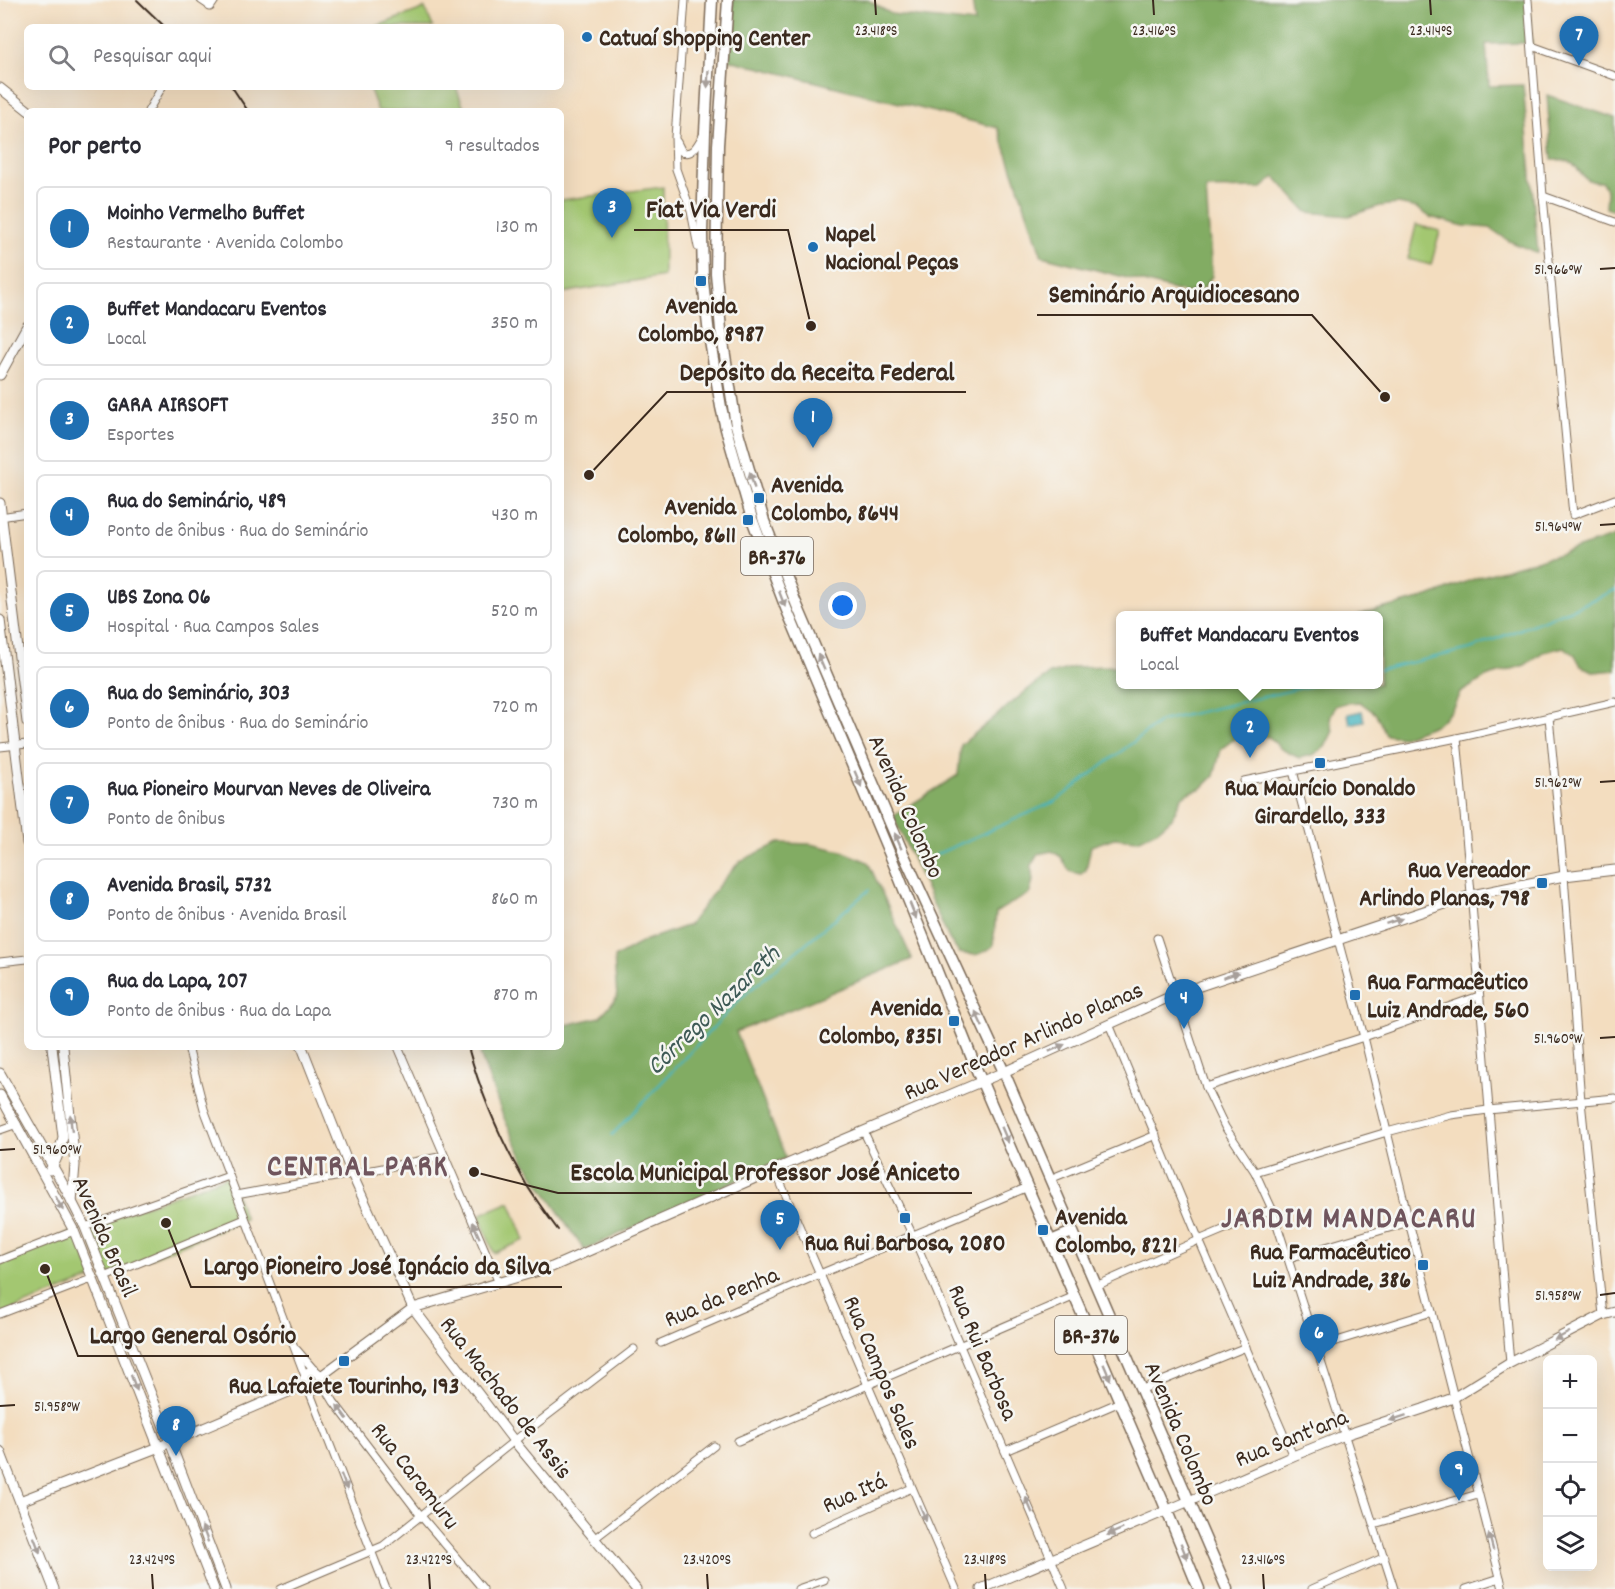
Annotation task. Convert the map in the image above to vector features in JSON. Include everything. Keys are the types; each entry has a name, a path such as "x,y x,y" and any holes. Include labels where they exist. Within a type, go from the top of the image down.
{"main road":[{"name":"Avenida Colombo","path":"712,0 705,132 703,279 709,335 723,418 752,519 786,608 982,1081 1199,1589"},
{"name":"Avenida Colombo","path":"728,0 718,146 716,273 721,330 736,424 764,521 796,603 903,853 1004,1072 1227,1589"},
{"path":"1051,1241 1072,1232"}],"street":[{"path":"201,0 212,3"},
{"path":"686,0 675,137 676,169 693,222 703,279"},
{"path":"1528,0 1543,196 1573,515 1615,499"},
{"path":"1532,46 1615,76"},
{"path":"0,88 25,108"},
{"path":"150,108 160,90"},
{"path":"675,137 682,152 688,153 693,152 705,132"},
{"path":"1543,196 1615,222"},
{"path":"0,375 24,331"},
{"path":"0,502 24,698"},
{"path":"1,516 24,513"},
{"path":"0,620 24,817"},
{"path":"1244,781 1457,738 1615,702"},
{"path":"1550,717 1581,1101 1603,1316"},
{"path":"1457,738 1510,1364"},
{"path":"0,747 24,745"},
{"path":"1293,771 1364,1037 1453,1398 1503,1589"},
{"name":"Rua Vereador Arlindo Planas","path":"412,1308 552,1267 1004,1072 1176,993 1472,895 1564,876 1615,870"},
{"path":"1157,938 1206,1088 1225,1128 1255,1172 1272,1209 1394,1589"},
{"path":"0,962 24,958"},
{"path":"1206,1088 1364,1037 1479,996"},
{"path":"1109,1024 1198,1240 1293,1456"},
{"path":"45,1175 53,1167 63,1137 52,1050"},
{"path":"63,1050 75,1165 72,1202"},
{"path":"189,1050 204,1109 370,1552 386,1589"},
{"name":"Rua Machado de Assis","path":"303,1050 352,1174 412,1308 514,1441 636,1589"},
{"path":"399,1050 500,1283"},
{"name":"Avenida Brasil","path":"0,1073 85,1227 226,1589"},
{"name":"Avenida Brasil","path":"0,1095 74,1231 214,1589"},
{"path":"1255,1172 1451,1115 1615,1098"},
{"path":"0,1130 17,1124"},
{"name":"Rua Rui Barbosa","path":"864,1132 960,1345 1064,1589"},
{"path":"1050,1179 1156,1135"},
{"path":"236,1195 444,1156"},
{"name":"Rua Campos Sales","path":"775,1170 956,1589"},
{"path":"85,1227 229,1176"},
{"name":"Rua da Penha","path":"661,1343 1028,1188"},
{"path":"1096,1286 1272,1209"},
{"path":"105,1277 245,1219"},
{"path":"1289,1258 1409,1222"},
{"path":"0,1260 74,1231"},
{"path":"0,1314 94,1278"},
{"path":"738,1441 1075,1296"},
{"path":"306,1383 316,1389 319,1376 412,1308"},
{"path":"1317,1347 1432,1312"},
{"name":"Rua Sant'ana","path":"981,1589 1293,1456 1345,1435 1453,1398 1510,1364 1615,1312"},
{"name":"Rua Caramuru","path":"294,1346 319,1376 334,1402 421,1516 483,1589"},
{"path":"1140,1390 1246,1347"},
{"path":"281,1589 383,1546 634,1349"},
{"path":"306,1383 309,1372 319,1376"},
{"path":"20,1501 159,1447 306,1383"},
{"path":"1005,1451 1120,1402"},
{"path":"595,1538 714,1446"},
{"path":"0,1451 54,1589"},
{"name":"Rua Itá","path":"812,1533 912,1488"},
{"path":"1374,1524 1478,1494"},
{"path":"1312,1589 1385,1557"},
{"path":"1466,1589 1500,1578"},
{"path":"798,1589 824,1580"}],"green space":[{"path":"733,0 868,0 891,14 975,23 972,0 1528,0 1532,46 1524,43 1486,44 1489,86 1523,85 1538,253 1509,241 1490,228 1464,226 1430,217 1417,208 1398,204 1380,206 1349,216 1307,212 1275,177 1262,188 1206,189 1212,276 1204,288 1186,293 1042,256 998,128 729,60"},
{"path":"425,8 432,24 383,24"},
{"path":"370,90 457,90 464,108 377,108"},
{"path":"1547,95 1615,118 1615,211 1606,208 1607,191 1602,182 1594,182 1585,178 1577,167 1568,161 1552,160"},
{"path":"663,187 664,276 564,293 564,200"},
{"path":"1416,225 1440,231 1431,265 1408,259"},
{"path":"1615,536 1615,670 1595,672 1581,666 1575,655 1564,647 1543,652 1525,665 1486,677 1460,693 1451,711 1437,724 1403,737 1386,735 1376,714 1360,702 1335,706 1330,719 1333,731 1325,747 1313,755 1299,758 1281,749 1269,737 1249,734 1233,740 1221,749 1214,776 1202,788 1181,798 1172,818 1158,830 1138,840 1114,838 1091,846 1086,870 1081,874 1069,870 1061,857 1052,851 1038,854 1031,866 1033,880 1030,893 996,913 993,946 989,949 978,954 959,953 949,939 893,816 958,775 961,745 1050,674 1075,667 1116,666 1116,689 1383,689 1383,611 1374,611 1428,597 1479,577"},
{"path":"779,843 810,844 842,851 868,862 912,959 736,1032 786,1158 584,1250 525,1162 503,1116 480,1054 487,1050 564,1050 564,1025 600,1017 617,997 614,958 644,941 689,925 740,861"},
{"path":"229,1176 245,1219 105,1277 85,1227"},
{"path":"510,1202 525,1240 494,1253 479,1215"},
{"path":"74,1231 94,1278 0,1314 0,1260"}],"water":[{"path":"1362,711 1364,721 1350,724 1348,714"}],"waterway":[{"name":"Córrego Nazareth","path":"1383,669 1470,649 1615,590"},
{"name":"Córrego Nazareth","path":"937,854 1056,801 1161,721 1297,689"},
{"name":"Córrego Nazareth","path":"612,1135 742,997 869,890"}],"railway":[{"path":"137,0 162,24"},
{"path":"234,90 246,108"},
{"path":"469,1050 485,1100 508,1151 526,1184 558,1230"}],"place":[{"name":"Catuaí Shopping Center","path":"587,37"},
{"name":"Rua Pioneiro Mourvan Neves de Oliveira","path":"1579,66"},
{"name":"GARA AIRSOFT","path":"612,238"},
{"name":"Napel Nacional Peças","path":"813,247"},
{"name":"Avenida Colombo, 8987","path":"701,281"},
{"name":"Fiat Via Verdi","path":"811,326"},
{"name":"Seminário Arquidiocesano","path":"1385,397"},
{"name":"Moinho Vermelho Buffet","path":"813,448"},
{"name":"Depósito da Receita Federal","path":"589,475"},
{"name":"Avenida Colombo, 8644","path":"759,498"},
{"name":"Avenida Colombo, 8611","path":"748,520"},
{"name":"Buffet Mandacaru Eventos","path":"1250,758"},
{"name":"Rua Maurício Donaldo Girardello, 333","path":"1320,763"},
{"name":"Rua Vereador Arlindo Planas, 798","path":"1542,883"},
{"name":"Rua Farmacêutico Luiz Andrade, 560","path":"1355,995"},
{"name":"Avenida Colombo, 8351","path":"954,1021"},
{"name":"Rua do Seminário, 489","path":"1184,1029"},
{"name":"Escola Municipal Professor José Aniceto","path":"474,1172"},
{"name":"Rua Rui Barbosa, 2080","path":"905,1218"},
{"name":"Largo Pioneiro José Ignácio da Silva","path":"166,1223"},
{"name":"Avenida Colombo, 8221","path":"1043,1230"},
{"name":"UBS Zona 06","path":"780,1250"},
{"name":"Rua Farmacêutico Luiz Andrade, 386","path":"1423,1265"},
{"name":"Largo General Osório","path":"45,1269"},
{"name":"Rua Lafaiete Tourinho, 193","path":"344,1361"},
{"name":"Rua do Seminário, 303","path":"1319,1364"},
{"name":"Avenida Brasil, 5732","path":"176,1456"},
{"name":"Rua da Lapa, 207","path":"1459,1501"}],"district":[{"name":"CENTRAL PARK","path":"358,1165"},
{"name":"JARDIM MANDACARU","path":"1349,1217"}]}
